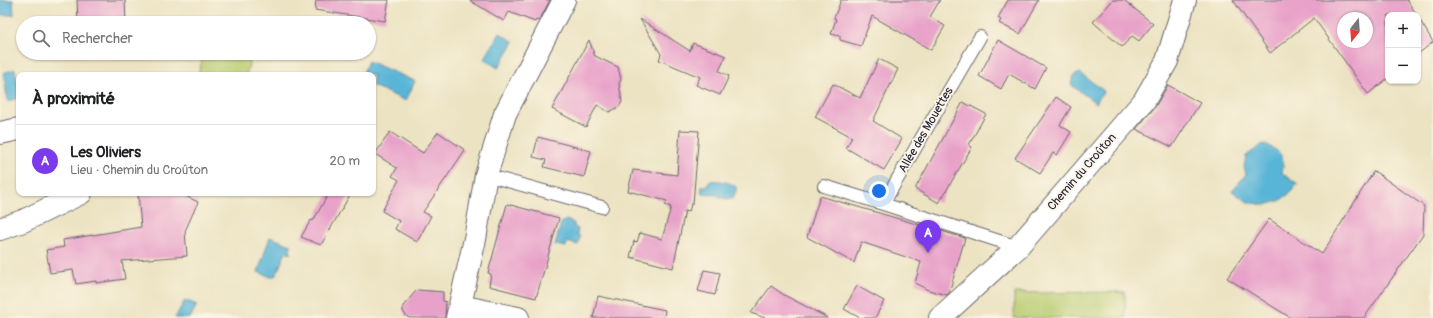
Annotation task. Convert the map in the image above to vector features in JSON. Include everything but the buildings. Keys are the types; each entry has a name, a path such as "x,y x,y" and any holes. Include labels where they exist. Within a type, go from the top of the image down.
{"street":[{"path":"518,318 459,312 475,239 486,175 505,114 564,0"},
{"name":"Chemin du Croûton","path":"940,318 1018,246 1144,101 1167,62 1185,0"},
{"path":"0,133 16,130"},
{"path":"0,229 22,221 75,196"}],"lane":[{"name":"Allée des Mouettes","path":"883,204 980,37"},
{"path":"486,175 602,207"},
{"path":"824,186 1018,246"}],"green space":[{"path":"202,60 250,60 247,72 199,72"},
{"path":"1125,292 1125,318 1014,318 1014,293"}],"water":[{"path":"0,0 13,0 14,15 0,15"},
{"path":"500,33 514,42 498,68 484,59"},
{"path":"368,61 415,81 406,101 376,87 376,72 363,72"},
{"path":"15,69 16,98 8,102 3,73"},
{"path":"1080,73 1104,91 1096,103 1071,85 1073,76"},
{"path":"1263,144 1280,154 1283,162 1282,173 1298,184 1289,194 1279,201 1265,205 1248,202 1232,191 1246,174 1244,167 1246,156"},
{"path":"709,182 724,182 734,185 736,187 736,193 733,197 726,199 717,195 707,195 701,193 702,186 708,186"},
{"path":"566,220 574,223 574,227 578,229 577,235 580,236 578,245 567,242 566,247 555,245 561,223"},
{"path":"270,237 291,245 290,254 286,252 276,275 271,277 258,272"},
{"path":"185,300 197,305 190,318 175,318"}],"place":[{"name":"Les Oliviers","path":"928,253"}]}
